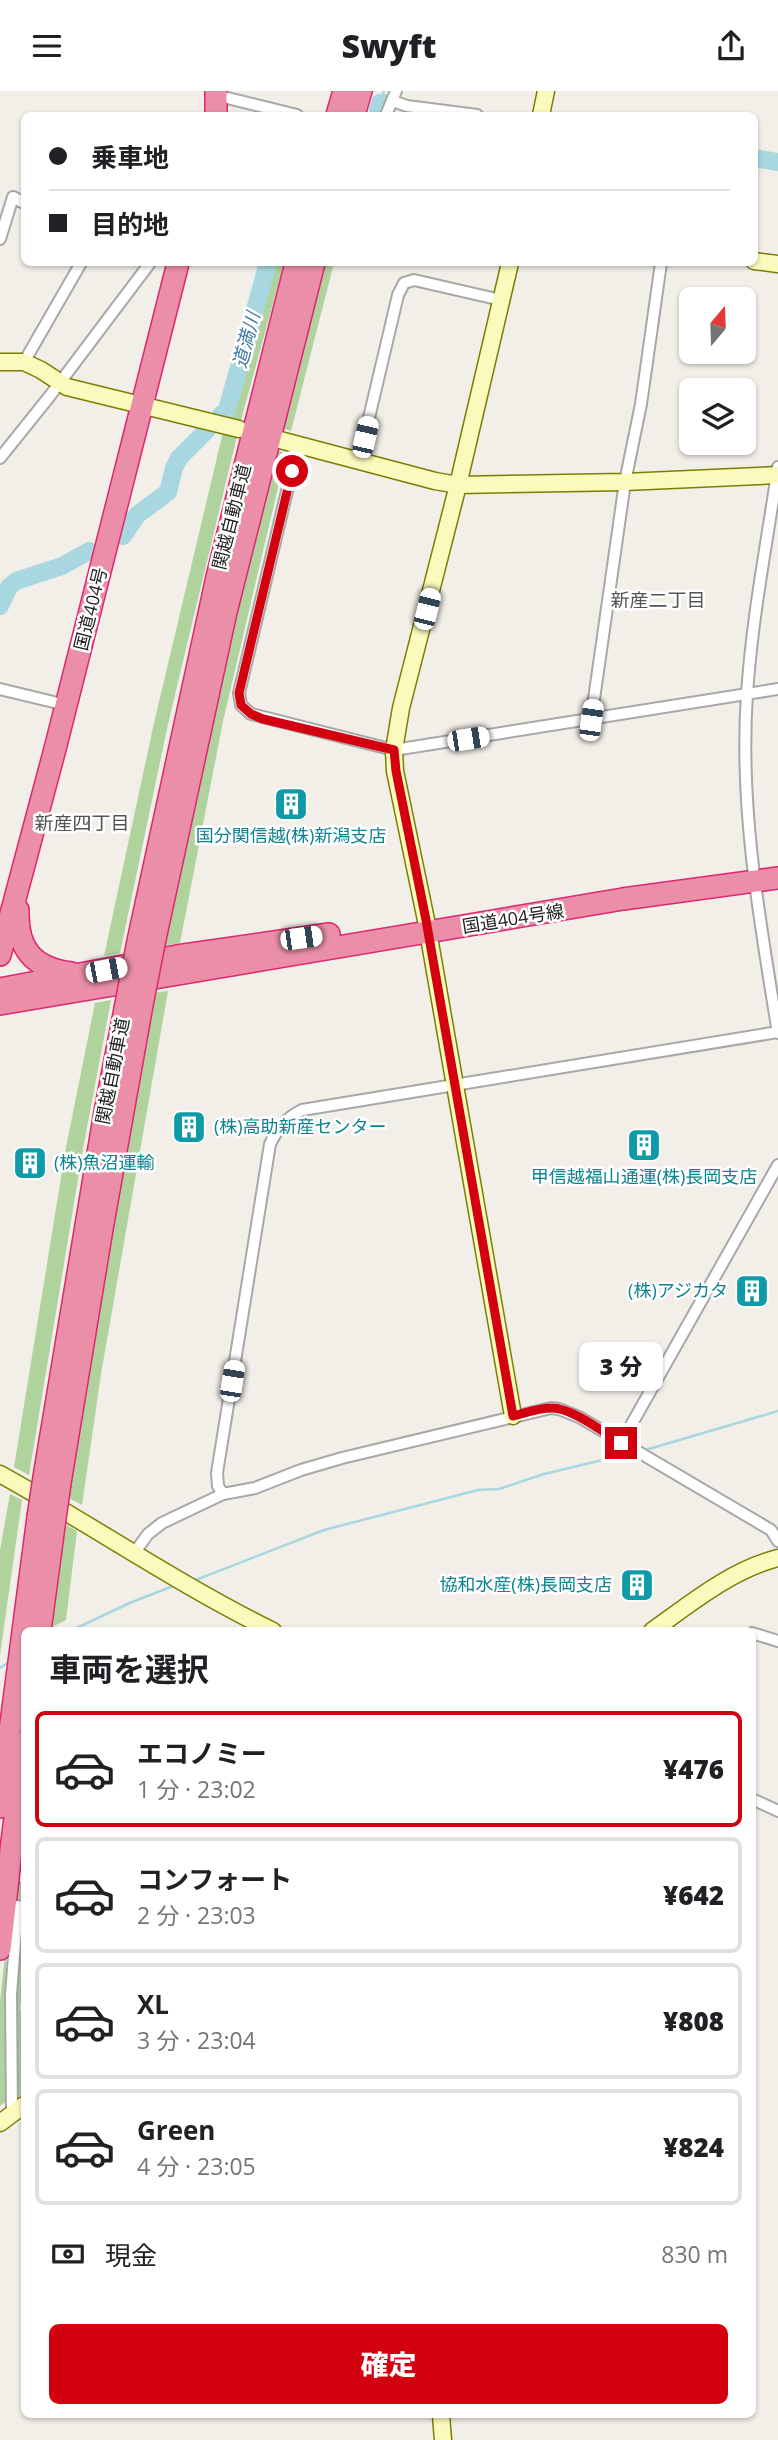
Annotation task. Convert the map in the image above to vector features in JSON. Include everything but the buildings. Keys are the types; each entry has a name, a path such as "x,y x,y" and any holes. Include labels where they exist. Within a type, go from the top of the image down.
{"highway":[{"path":"338,112 344,91"},
{"path":"355,112 361,91"},
{"name":"国道404号","path":"0,955 177,266"},
{"name":"関越自動車道","path":"32,1627 52,1480 106,1203 134,1007 217,577 295,266"},
{"name":"関越自動車道","path":"147,940 313,266"},
{"name":"国道404号線","path":"754,876 778,866"},
{"name":"国道404号線","path":"0,1004 427,926 754,876 778,878"},
{"path":"18,887 19,932 29,955 43,966 56,971 82,975"},
{"name":"国道404号線","path":"0,989 177,956 427,926"},
{"name":"関越自動車道","path":"0,1807 14,1703 21,1675"},
{"path":"0,1949 21,1770"}],"street":[{"path":"542,112 547,91"},
{"path":"387,112 395,96 426,109 452,112"},
{"path":"216,100 281,112"},
{"path":"0,239 13,197 21,201"},
{"path":"758,262 778,264"},
{"path":"24,362 79,266"},
{"path":"0,458 148,266"},
{"path":"509,266 458,485 401,708 394,750 513,1416"},
{"path":"591,720 625,482 641,404 661,266"},
{"path":"359,460 398,295 404,283 414,280 502,300"},
{"path":"0,362 24,362 41,369 67,387 239,429"},
{"path":"223,1494 219,1486 219,1460 270,1144 276,1132 291,1115 302,1110 778,1033 754,876 747,778 747,695 778,472 625,482 458,485 281,440"},
{"path":"298,445 239,693 241,705 251,714 394,750 778,689"},
{"path":"0,689 66,705"},
{"path":"621,1443 778,1165"},
{"path":"135,1552 148,1534 162,1523 223,1494 255,1488 342,1458 551,1408 579,1417 771,1530 778,1541"},
{"path":"0,1474 135,1552 196,1592 265,1627"},
{"path":"658,1627 706,1592 759,1564 778,1558"},
{"path":"756,1634 778,1641"},
{"path":"756,1801 778,1811"},
{"path":"12,2114 11,1994 18,1906"},
{"path":"441,2418 443,2440"}],"green space":[{"path":"268,266 283,266 241,420 227,416"},
{"path":"321,266 333,266 291,431 280,428"},
{"path":"223,432 237,436 168,724 120,953 104,956 154,723"},
{"path":"275,447 283,453 284,462 223,721 180,943 162,946 184,837"},
{"path":"168,991 101,1374 82,1505 65,1496 152,993"},
{"path":"111,1000 83,1149 29,1475 14,1467 66,1147 95,1003"},
{"path":"10,1494 22,1500 0,1655 0,1550"},
{"path":"61,1522 77,1531 66,1620 46,1627"},
{"path":"17,1881 21,1882 21,2098 16,2091 13,1906"},
{"path":"6,1946 7,2101 0,2106 0,2001"}],"waterway":[{"path":"380,103 384,91"},
{"name":"道満川","path":"378,109 380,103 386,103"},
{"name":"道満川","path":"758,159 778,162"},
{"name":"道満川","path":"221,415 227,410 267,266"},
{"name":"道満川","path":"123,536 137,515 168,492 179,458 208,429"},
{"name":"道満川","path":"0,606 9,587 16,581 62,566 89,551"},
{"path":"642,1451 778,1411"},
{"path":"193,1581 324,1530 478,1490 499,1489 544,1474 632,1453"},
{"path":"79,1627 176,1585"},
{"path":"0,1668 9,1662"}],"place":[{"name":"国分関信越(株)新潟支店","path":"291,804"},
{"name":"(株)高助新産センター","path":"189,1127"},
{"name":"甲信越福山通運(株)長岡支店","path":"644,1145"},
{"name":"(株)魚沼運輸","path":"30,1163"},
{"name":"(株)アジカタ","path":"752,1291"},
{"name":"協和水産(株)長岡支店","path":"637,1585"}],"district":[{"name":"新産二丁目","path":"658,600"},
{"name":"新産四丁目","path":"82,823"}],"route":[{"path":"292,471 239,693 241,705 251,714 263,719 394,750 513,1416 551,1408 559,1409 579,1417 621,1443"}]}
